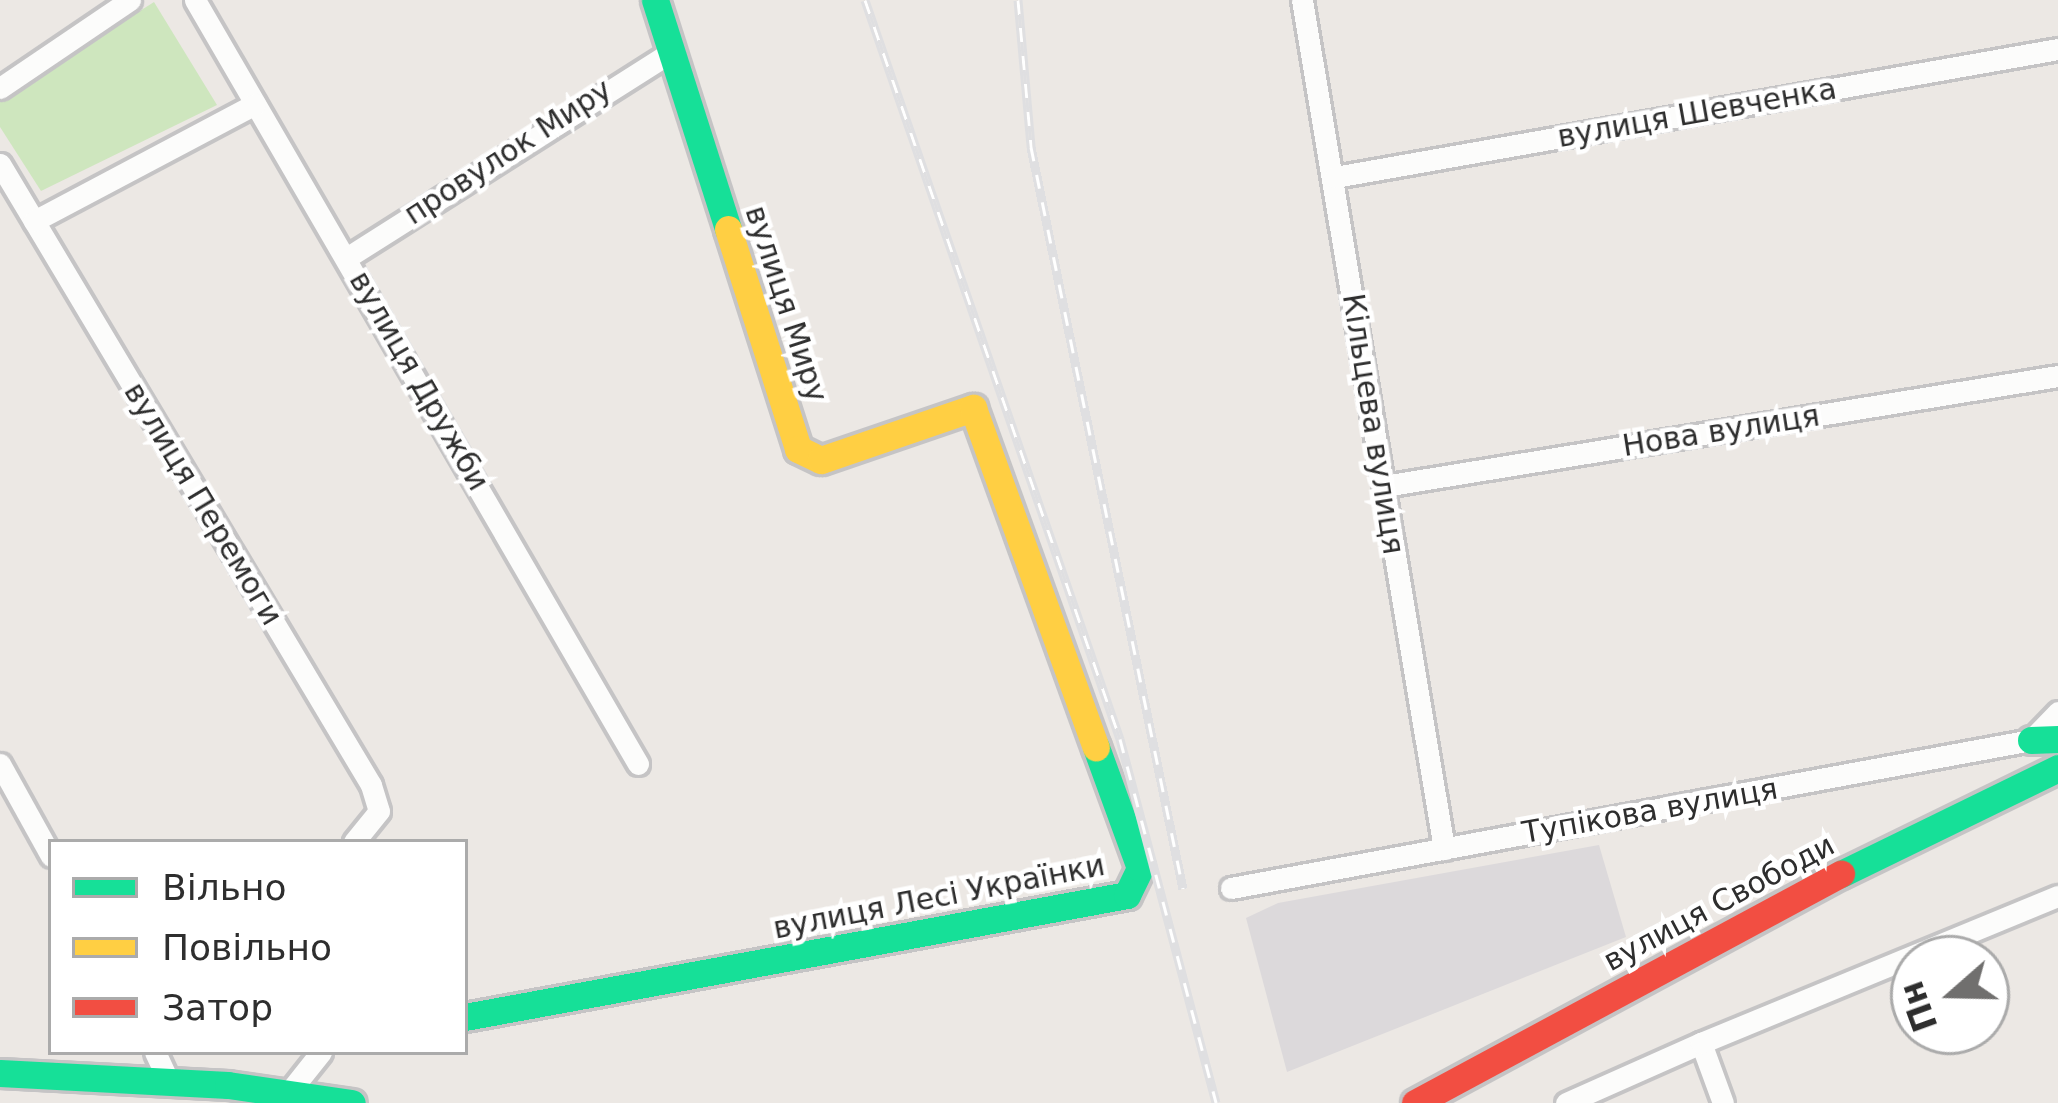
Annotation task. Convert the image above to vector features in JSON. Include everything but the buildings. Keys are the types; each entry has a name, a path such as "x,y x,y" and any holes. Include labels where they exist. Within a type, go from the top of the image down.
{"street":[{"path":"0,88 130,0"},
{"name":"вулиця Дружби","path":"195,0 638,764"},
{"name":"вулиця Миру","path":"655,0 802,455 821,460 973,408"},
{"name":"Кільцева вулиця","path":"1302,0 1444,849"},
{"name":"вулиця Шевченка","path":"1335,177 2058,49"},
{"name":"провулок Миру","path":"348,257 670,52"},
{"path":"34,221 256,104"},
{"name":"вулиця Перемоги","path":"0,164 371,785 379,811 356,839"},
{"name":"Нова вулиця","path":"1384,487 2058,376"},
{"name":"вулиця Лесі Українки","path":"468,1016 1105,903 1136,886 1140,868 973,408"},
{"name":"Тупікова вулиця","path":"1231,888 2045,740 2058,712"},
{"path":"0,764 48,851"},
{"name":"вулиця Свободи","path":"1415,1103 1940,821 2058,768"},
{"path":"1566,1103 2058,896"},
{"path":"1700,1043 1723,1103"},
{"path":"156,1055 168,1080"},
{"path":"294,1097 318,1055"},
{"path":"0,1073 168,1080 229,1094 352,1103"}],"shaded area":[{"path":"1599,845 1626,937 1287,1072 1246,918 1278,903"}],"green space":[{"path":"154,2 217,105 41,191 0,127 0,100"}],"railway":[{"path":"865,0 1120,739 1216,1103"},
{"path":"1018,0 1031,147 1183,889"}],"traffic: fast":[{"path":"655,0 728,229"},
{"path":"2031,740 2058,739"},
{"path":"468,1016 1127,895 1140,868 1096,747"},
{"path":"1841,874 2058,768"},
{"path":"0,1073 228,1085 352,1103"}],"traffic: slow":[{"path":"728,229 798,449 821,460 973,408 1096,747"}],"traffic: jam":[{"path":"1415,1103 1841,874"}]}
